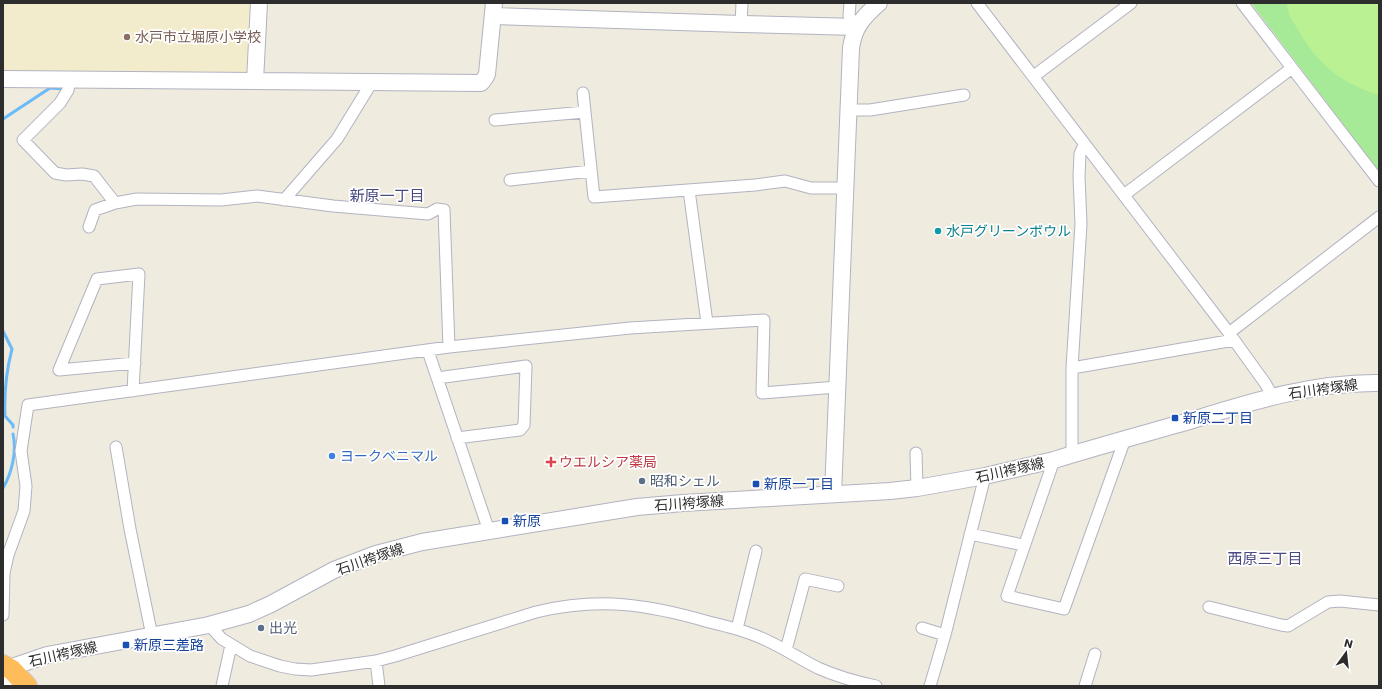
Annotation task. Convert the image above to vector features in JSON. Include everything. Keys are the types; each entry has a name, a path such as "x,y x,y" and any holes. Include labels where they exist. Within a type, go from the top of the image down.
{"highway":[{"path":"6,673 27,686"}],"street":[{"path":"254,81 259,3"},
{"path":"742,3 742,24"},
{"path":"850,3 849,16 857,27"},
{"path":"833,494 851,48 857,27 869,11 879,3"},
{"path":"977,3 1231,336 1266,383 1273,397"},
{"path":"1034,76 1131,3"},
{"path":"1242,3 1379,181"},
{"path":"3,79 474,84 481,83 486,78 494,10 742,24 857,27"},
{"path":"1124,195 1292,68"},
{"path":"70,79 68,90 60,103 23,140 55,173 94,176 116,203"},
{"path":"284,200 337,139 372,82"},
{"path":"583,93 594,197 755,185 785,181 811,188 845,188"},
{"path":"848,110 870,110 964,95"},
{"path":"495,120 585,112"},
{"path":"1072,454 1072,368 1081,224 1079,177 1080,154 1084,145"},
{"path":"510,180 591,171"},
{"path":"689,190 707,324"},
{"path":"89,227 96,210 116,203 137,199 221,200 257,196 333,206 428,214 437,209 444,210 449,347"},
{"path":"1072,368 1231,336 1379,217"},
{"path":"133,391 135,362 139,274 97,279 59,370 135,362"},
{"path":"3,615 4,573 8,555 24,511 26,486 21,451 28,405 449,347 630,328 764,320 762,393 837,387"},
{"path":"428,351 489,531"},
{"path":"437,378 526,366 524,424 520,430 458,438"},
{"name":"石川袴塚線","path":"6,673 47,655 209,625 249,614 271,604 334,570 376,554 422,542 637,507 683,502 890,491 917,488 985,476 1054,460 1273,397 1331,385 1379,383"},
{"path":"1054,460 1023,545 1007,596 1064,609 1126,439"},
{"path":"116,446 130,529 152,636"},
{"path":"916,454 917,488"},
{"path":"930,686 945,635 985,476"},
{"path":"970,534 1023,545"},
{"path":"738,629 756,550"},
{"path":"786,650 804,578 838,586"},
{"path":"1209,607 1288,626 1328,602 1340,601 1379,606"},
{"path":"209,625 222,639 250,656 275,665 295,669 312,670 376,661 536,612 580,604 618,604 650,607 738,629 786,650 820,668 851,680 876,686"},
{"path":"922,628 945,635"},
{"path":"222,686 231,645"},
{"path":"1085,686 1095,654"},
{"path":"376,661 379,686"}],"shaded area":[{"name":"水戸市立堀原小学校","path":"3,3 255,3 249,71 246,75 3,71"}],"green space":[{"path":"1251,3 1379,3 1379,171"},
{"path":"1287,3 1379,3 1379,95 1353,85 1341,78 1321,62 1293,22 1287,7"}],"waterway":[{"path":"3,119 50,88 64,89"},
{"path":"3,331 12,349 5,391 5,416 13,427"},
{"path":"3,488 9,476 13,462 13,434"}],"place":[{"name":"水戸市立堀原小学校","path":"127,37"},
{"name":"水戸グリーンボウル","path":"938,231"},
{"name":"新原二丁目","path":"1175,418"},
{"name":"ヨークベニマル","path":"332,456"},
{"name":"ウエルシア薬局","path":"551,462"},
{"name":"昭和シェル","path":"642,481"},
{"name":"新原一丁目","path":"756,484"},
{"name":"新原","path":"505,521"},
{"name":"出光","path":"261,628"},
{"name":"新原三差路","path":"126,645"}],"district":[{"name":"新原一丁目","path":"387,196"},
{"name":"西原三丁目","path":"1265,559"}]}
